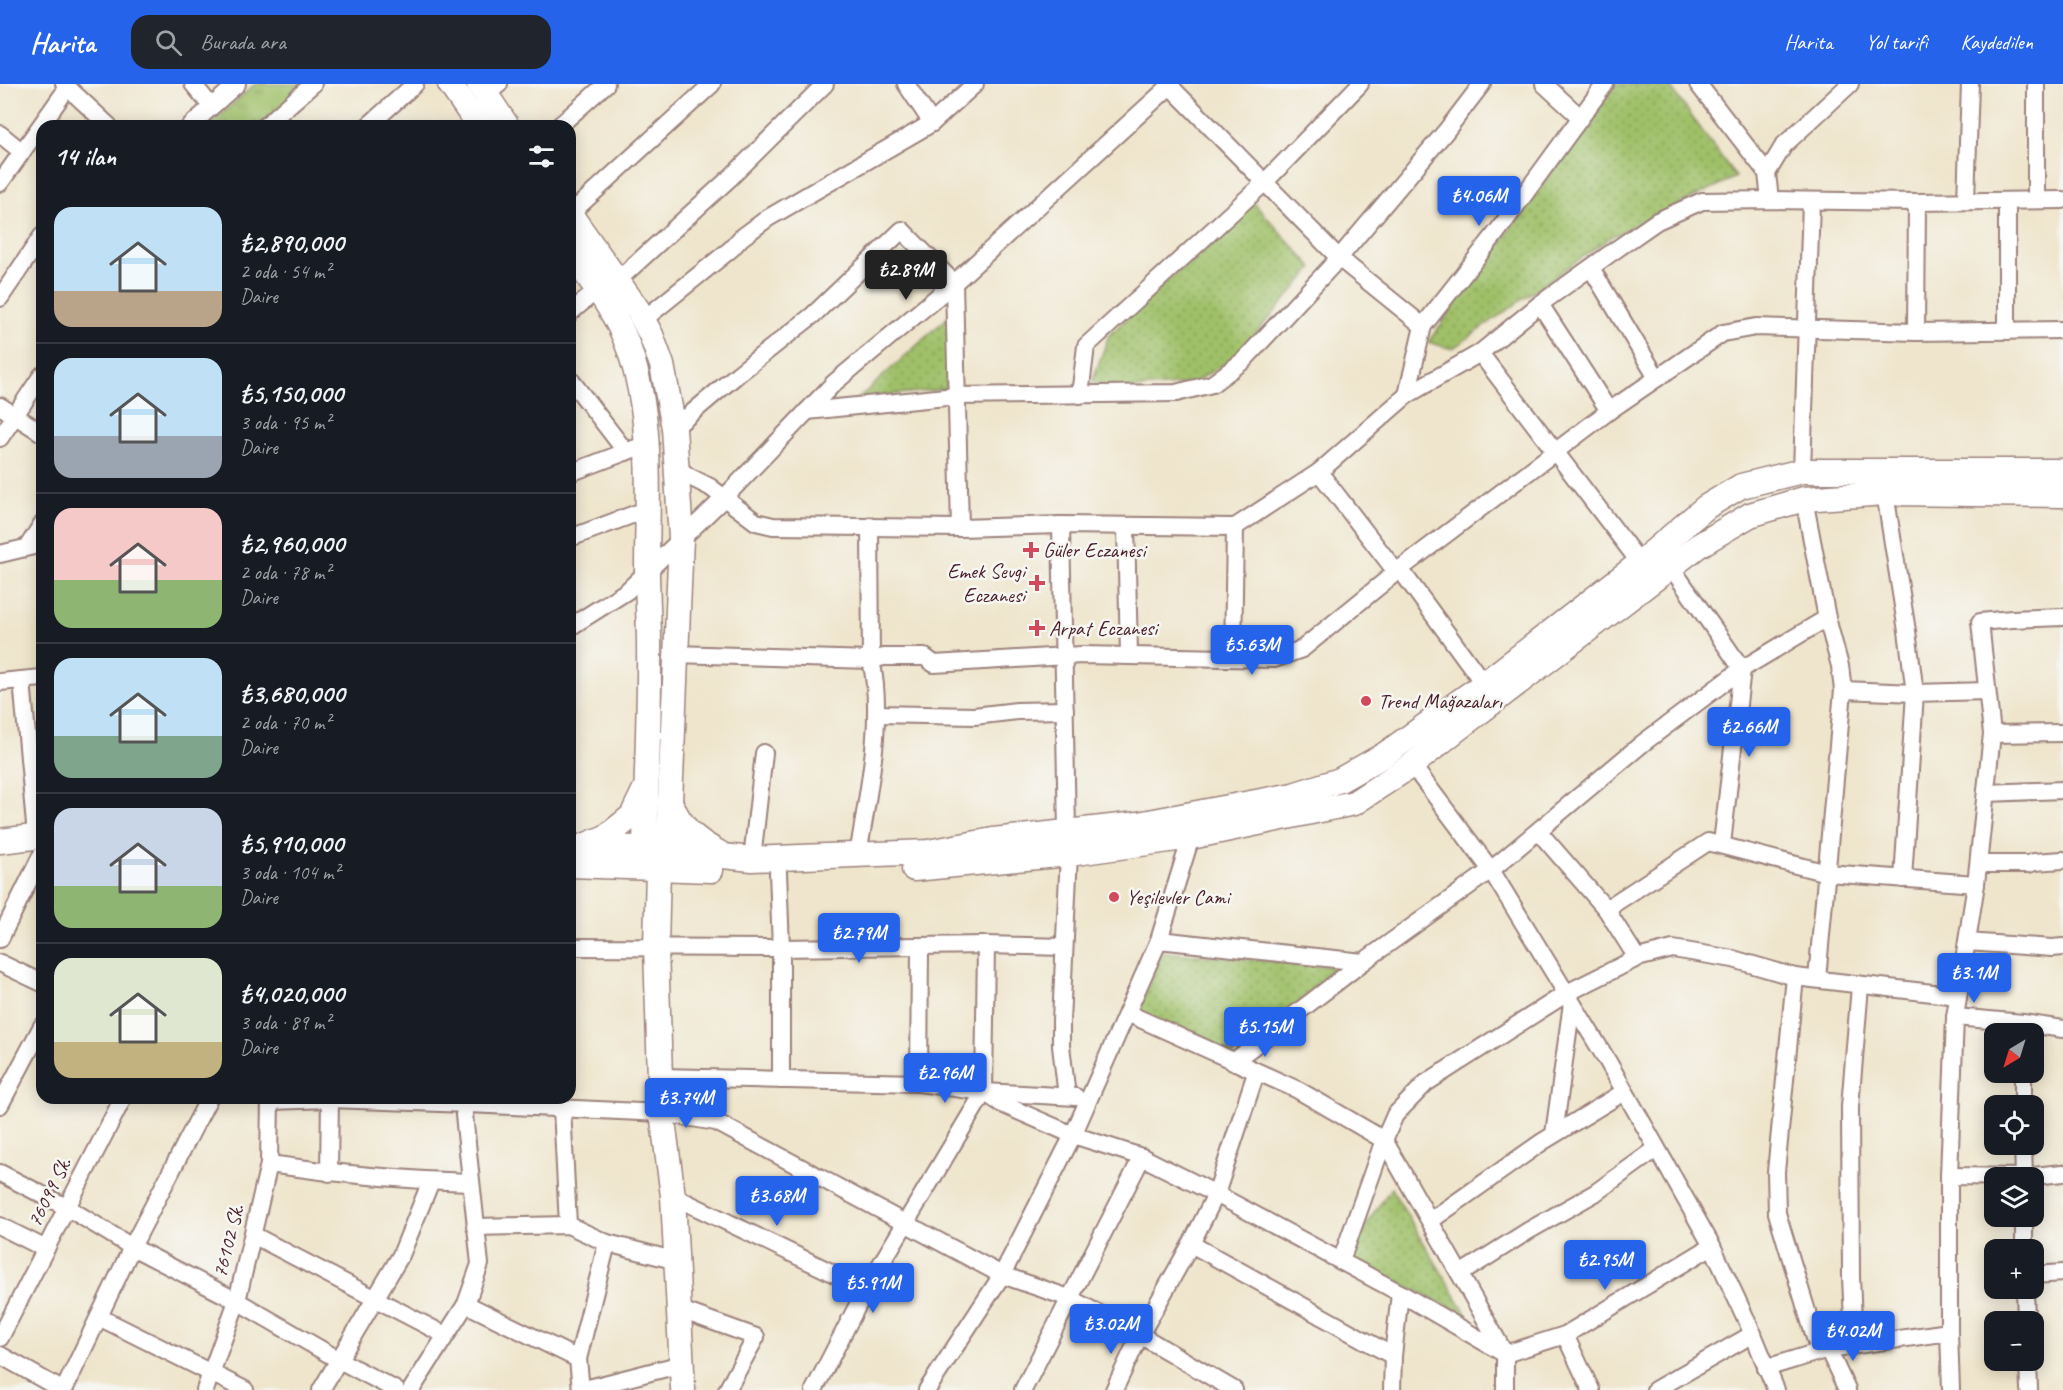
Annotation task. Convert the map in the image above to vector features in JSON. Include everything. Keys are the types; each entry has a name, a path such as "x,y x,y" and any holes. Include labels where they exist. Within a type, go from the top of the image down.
{"main road":[{"path":"450,84 473,120"},
{"path":"488,87 504,120"},
{"path":"576,225 608,285 618,323 630,349 641,399 637,448 648,508 647,571 650,644 646,786 657,855 656,948 660,1077 662,1113 673,1196 683,1390"},
{"path":"576,257 643,320 662,365 674,428 681,538 670,801 657,855"},
{"path":"657,855 777,873 921,869 1068,843 1138,824 1293,795 1340,780 1384,755 1484,684 1640,563 1706,507 1741,486 1802,471 2063,471"},
{"path":"576,853 724,856 752,859 928,852 993,840 1068,843 1191,837 1354,803 1412,765 1698,546 1750,515 1804,499 1885,493 2063,495"},
{"path":"576,852 606,837 632,816 646,786"},
{"path":"670,801 676,816 695,839 724,856"},
{"path":"0,841 36,842"}],"street":[{"path":"193,84 211,106"},
{"path":"196,120 237,84"},
{"path":"272,120 312,84"},
{"path":"375,120 415,84"},
{"path":"566,120 606,84"},
{"path":"576,209 712,84"},
{"path":"576,309 608,285 731,177 825,84"},
{"path":"906,84 932,123"},
{"path":"643,320 768,218 932,123 975,84"},
{"path":"1080,395 1086,346 1264,183 1360,84"},
{"path":"807,411 956,396 1176,393 1212,384 1243,361 1339,258 1446,131 1482,84"},
{"path":"1544,84 1580,117"},
{"path":"1407,394 1423,326 1497,232 1605,84"},
{"path":"1698,84 1767,173 1770,200"},
{"path":"1767,173 1784,144 1850,84"},
{"path":"1966,201 1970,84"},
{"path":"2036,84 2036,200"},
{"path":"576,623 627,591 724,498 834,383 954,283 1170,85 1339,258 1423,326"},
{"path":"42,120 66,86 103,120"},
{"path":"0,183 36,129"},
{"path":"0,134 21,151"},
{"path":"677,467 688,476 710,487 756,522 773,526 1235,527 1319,472 1407,394 1480,353 1540,304 1657,222 1702,201 2063,200"},
{"path":"2007,201 2007,331"},
{"path":"1802,471 1811,202"},
{"path":"1916,332 1917,202"},
{"path":"674,428 813,315 902,230 954,283 960,528"},
{"path":"0,298 36,245"},
{"path":"1591,268 1657,378"},
{"path":"1540,304 1609,411"},
{"path":"675,654 871,660 884,657 925,657 934,664 1082,655 1274,659 1302,649 1398,571 1609,411 1723,333 1756,327 1916,332 2063,330"},
{"path":"1480,353 1640,563"},
{"path":"0,438 36,384"},
{"path":"576,385 637,448 576,471"},
{"path":"0,406 36,429"},
{"path":"1319,472 1484,684"},
{"path":"1885,493 1915,693 1902,879"},
{"path":"1804,499 1827,618 1840,666 1843,690 1817,979"},
{"path":"576,536 648,508"},
{"path":"1061,525 1068,843 1061,1046 1067,1096"},
{"path":"858,856 872,763 876,714 875,677 871,660 870,526"},
{"path":"1126,526 1129,655"},
{"path":"1233,658 1235,527"},
{"path":"0,554 35,545"},
{"path":"1671,567 1742,669 1722,844"},
{"path":"1951,1390 1949,1176 1955,1017 1979,864 1992,734 1980,622 2063,617"},
{"path":"1233,1062 1363,962 1491,870 1643,743 1742,669 1827,618"},
{"path":"0,682 36,679"},
{"path":"22,680 36,806"},
{"path":"1843,690 1915,693 1987,691"},
{"path":"876,714 974,716 1017,711 1065,710"},
{"path":"1992,734 2063,733"},
{"path":"752,859 764,753"},
{"path":"1412,765 1491,870 1607,1060 1712,1246 1776,1390"},
{"path":"1987,793 2063,790"},
{"path":"1539,832 1606,909 1637,958"},
{"path":"927,1390 1002,1275 1073,1135 1159,940 1191,837"},
{"path":"1606,909 1708,842 1827,873 1976,884"},
{"path":"0,939 36,852"},
{"path":"1979,864 2029,864 2063,860"},
{"path":"777,873 781,948 781,1080"},
{"path":"1159,940 1363,962"},
{"path":"1967,942 2063,947"},
{"path":"576,947 781,948 986,945 1064,947"},
{"path":"817,1389 866,1289 984,1092 986,945"},
{"path":"919,1083 920,947"},
{"path":"1341,1261 1395,1114 1426,1083 1637,958 1673,949 1733,959 1795,977 1958,996"},
{"path":"0,963 36,980"},
{"path":"1795,977 1776,1172 1777,1213 1824,1350 1847,1390"},
{"path":"1854,1344 1851,1277 1850,1107 1860,986"},
{"path":"1554,1134 1570,998"},
{"path":"1127,1013 1298,1090 1384,1140 1505,1354 1505,1390"},
{"path":"1955,1017 1992,1023"},
{"path":"2044,1029 2063,1029"},
{"path":"0,1105 36,1037"},
{"path":"1114,1390 1140,1335 1216,1194 1256,1073"},
{"path":"660,1077 919,1083 984,1092 1089,1099"},
{"path":"984,1092 1002,1104 1073,1135 1142,1157 1216,1194 1400,1293 1505,1354 1565,1335 1712,1246"},
{"path":"1430,1221 1554,1134 1624,1092"},
{"name":"76099 Sk.","path":"0,1338 120,1104"},
{"path":"0,1355 63,1390 132,1247 206,1104"},
{"name":"76102 Sk.","path":"205,1390 237,1301 270,1164 270,1104"},
{"path":"328,1173 330,1104"},
{"path":"411,1390 466,1304 480,1264 464,1115 467,1104"},
{"path":"508,1104 662,1113 716,1122 1002,1275 1069,1298 1140,1335 1231,1389"},
{"path":"562,1108 568,1225"},
{"path":"1460,1274 1595,1192 1656,1149"},
{"path":"1023,1390 1142,1157"},
{"path":"270,1164 328,1173 470,1182"},
{"path":"0,1173 68,1208 132,1247 237,1301 396,1390"},
{"path":"2044,1175 2063,1173"},
{"path":"1949,1176 1984,1176"},
{"path":"321,1390 401,1255 431,1181"},
{"path":"673,1196 866,1289"},
{"path":"475,1227 568,1225 607,1243 677,1261"},
{"path":"0,1226 46,1249"},
{"path":"253,1235 445,1335"},
{"path":"607,1243 578,1359 581,1390 682,1364"},
{"path":"1191,1244 1393,1356"},
{"path":"2044,1274 2063,1273"},
{"path":"1392,1390 1400,1293"},
{"path":"466,1304 578,1359"},
{"path":"678,1309 756,1337 727,1390"},
{"path":"99,1317 245,1390"},
{"path":"1766,1368 1824,1350 1854,1344 1949,1332"},
{"path":"1655,1390 1753,1334"},
{"path":"1565,1335 1591,1390"},
{"path":"2029,1371 2030,1390"}],"green space":[{"path":"255,84 308,84 268,120 216,120"},
{"path":"1616,84 1668,84 1736,177 1611,237 1452,349 1428,342"},
{"path":"1253,202 1313,268 1235,357 1192,384 1113,390 1092,382 1109,335"},
{"path":"949,316 947,389 859,398"},
{"path":"1163,952 1338,967 1336,975 1229,1058 1136,1016"},
{"path":"1391,1188 1467,1315 1344,1258"}],"place":[{"name":"Güler Eczanesi","path":"1031,550"},
{"name":"Emek Sevgi Eczanesi","path":"1037,583"},
{"name":"Arpat Eczanesi","path":"1037,628"},
{"name":"Trend Mağazaları","path":"1366,701"},
{"name":"Yeşilevler Cami","path":"1114,897"}]}
